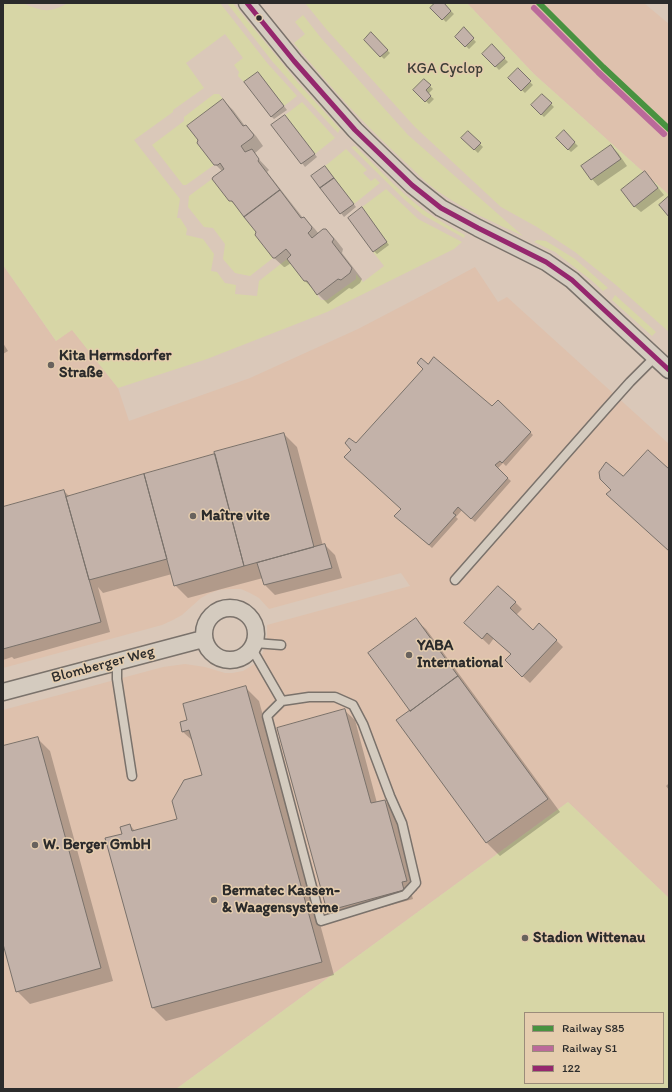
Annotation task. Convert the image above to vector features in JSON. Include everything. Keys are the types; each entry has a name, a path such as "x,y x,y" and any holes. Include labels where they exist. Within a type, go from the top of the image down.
{"street":[{"path":"247,3 294,61 356,130 412,185 441,208 546,262 572,280 669,370"},
{"path":"225,608 233,608 245,612 256,628 253,646 245,656 237,660 228,660 212,654 206,647 203,639 203,630 210,615 217,610 225,608"},
{"name":"Blomberger Weg","path":"3,692 203,639"}],"lane":[{"path":"455,580 630,382 655,357"},
{"path":"281,645 253,646 282,701"},
{"path":"117,661 117,679 132,776"},
{"path":"309,697 335,698 353,705 363,724 390,796 402,823 416,883 405,895 321,921 267,716 282,701 309,697"}],"shaded area":[{"path":"467,3 644,3 669,24 669,195 534,74"},
{"path":"3,265 56,341 72,329 118,388 129,421 250,378 358,329 475,267 498,302 507,297 669,444 669,898 568,802 176,1089 3,1089 3,710 163,667 185,664 205,667 225,673 243,671 256,663 261,657 267,642 267,625 410,586 401,573 269,609 259,598 241,589 219,590 201,598 182,615 162,625 3,668"}],"green space":[{"path":"3,3 22,3 35,8 50,10 68,3 220,3 268,64 297,96 284,106 258,72 244,82 238,76 239,72 234,65 243,58 225,34 186,63 204,88 134,140 180,199 177,218 180,218 187,229 186,235 203,239 214,254 211,271 217,272 225,283 236,285 235,294 257,296 259,281 287,259 304,281 307,281 321,300 327,300 356,279 356,274 363,282 384,266 373,252 387,242 362,207 386,189 418,219 462,242 454,249 327,312 207,359 118,388 72,330 56,341 3,265"},
{"path":"227,3 233,3 300,85 340,129 338,133 272,61"},
{"name":"KGA Cyclop","path":"305,3 467,3 534,74 669,195 669,332 616,285 575,252 537,227 501,207 415,127 327,30"},
{"path":"303,15 321,38 408,135 523,236 449,199 439,192 422,178 361,119 294,43 305,34 295,22"},
{"path":"214,94 219,94 223,99 187,126 198,140 197,143 214,165 186,185 183,185 152,145 184,121 184,117"},
{"path":"302,102 335,138 315,154 285,115"},
{"path":"355,146 416,204 435,218 465,235 464,238 423,215 405,200 351,147"},
{"path":"346,149 367,170 363,173 371,181 375,178 380,183 354,204 325,166"},
{"path":"212,179 229,201 232,201 256,232 255,235 273,258 250,276 235,273 223,259 225,244 213,228 204,227 188,207 189,196"},
{"path":"537,240 546,241 575,259 608,288 603,291 555,252 534,242"},
{"path":"615,295 656,332 652,336 612,300"},
{"name":"Stadion Wittenau","path":"568,802 669,898 669,1089 176,1089"}],"building":[{"path":"435,3 444,3 451,11 442,20 430,8"},
{"path":"464,27 474,38 465,47 455,37"},
{"path":"371,32 388,50 380,57 364,40"},
{"path":"492,44 505,58 495,67 482,54"},
{"path":"518,68 531,81 521,91 508,78"},
{"path":"258,72 284,106 271,117 244,82"},
{"path":"424,79 431,85 426,90 431,96 425,102 413,90"},
{"path":"542,94 552,103 541,115 531,105"},
{"path":"223,99 243,126 246,125 254,135 241,146 245,152 252,149 259,159 258,161 280,190 244,217 212,179 224,169 220,163 218,165 214,165 197,143 198,140 187,126"},
{"path":"285,115 315,154 301,164 271,125"},
{"path":"564,130 575,142 568,150 556,138"},
{"path":"468,131 481,143 474,150 461,138"},
{"path":"611,145 621,159 591,180 581,166"},
{"path":"325,166 334,178 320,188 311,176"},
{"path":"645,171 658,188 634,207 621,190"},
{"path":"334,178 354,204 340,214 320,188"},
{"path":"280,190 301,218 304,217 312,227 308,233 312,238 323,229 326,229 334,239 332,242 352,268 350,273 341,280 338,279 317,295 307,281 304,281 287,259 291,255 286,249 273,258 255,235 256,232 244,217"},
{"path":"669,196 669,217 659,205"},
{"path":"362,207 387,242 373,252 348,218"},
{"path":"434,357 492,406 498,400 531,432 502,463 500,461 495,465 508,478 471,519 458,507 453,513 456,515 429,545 394,516 401,509 344,457 351,450 345,443 349,438 356,443 423,369 417,363 421,358 428,364"},
{"path":"284,433 314,547 244,566 214,452"},
{"path":"648,450 669,469 669,551 606,494 611,490 600,479 599,472 606,462 623,476"},
{"name":"Maître vite","path":"215,454 244,566 174,586 144,474"},
{"path":"144,474 167,559 89,580 66,497"},
{"path":"64,490 101,622 3,649 3,507"},
{"path":"325,544 332,568 264,585 257,563"},
{"path":"498,586 516,602 510,608 533,630 539,623 557,640 522,677 505,660 511,654 487,633 482,639 464,623"},
{"path":"416,618 458,676 410,711 368,653"},
{"path":"458,676 548,799 486,843 396,720"},
{"name":"Bermatec Kassen- & Waagensysteme","path":"246,686 322,962 152,1008 105,838 122,834 120,827 130,824 132,831 177,819 172,801 184,780 202,775 189,730 182,732 180,722 187,720 183,704"},
{"name":"Bermatec Kassen- & Waagensysteme","path":"345,709 371,803 385,800 407,881 402,882 404,890 327,911 277,728"},
{"name":"W. Berger GmbH","path":"38,737 101,968 16,992 3,944 3,746"}],"rail line":[{"name":"S85","path":"539,3 603,67 669,129"},
{"name":"S1","path":"534,8 598,72 664,134"}],"transit line":[{"name":"122","path":"247,3 294,61 355,130 412,185 441,208 546,262 572,280 669,370"}],"place":[{"name":"Kita Hermsdorfer Straße","path":"51,365"},
{"name":"Maître vite","path":"193,516"},
{"name":"YABA International","path":"409,655"},
{"name":"W. Berger GmbH","path":"35,845"},
{"name":"Bermatec Kassen- & Waagensysteme","path":"214,900"},
{"name":"Stadion Wittenau","path":"525,938"}]}
